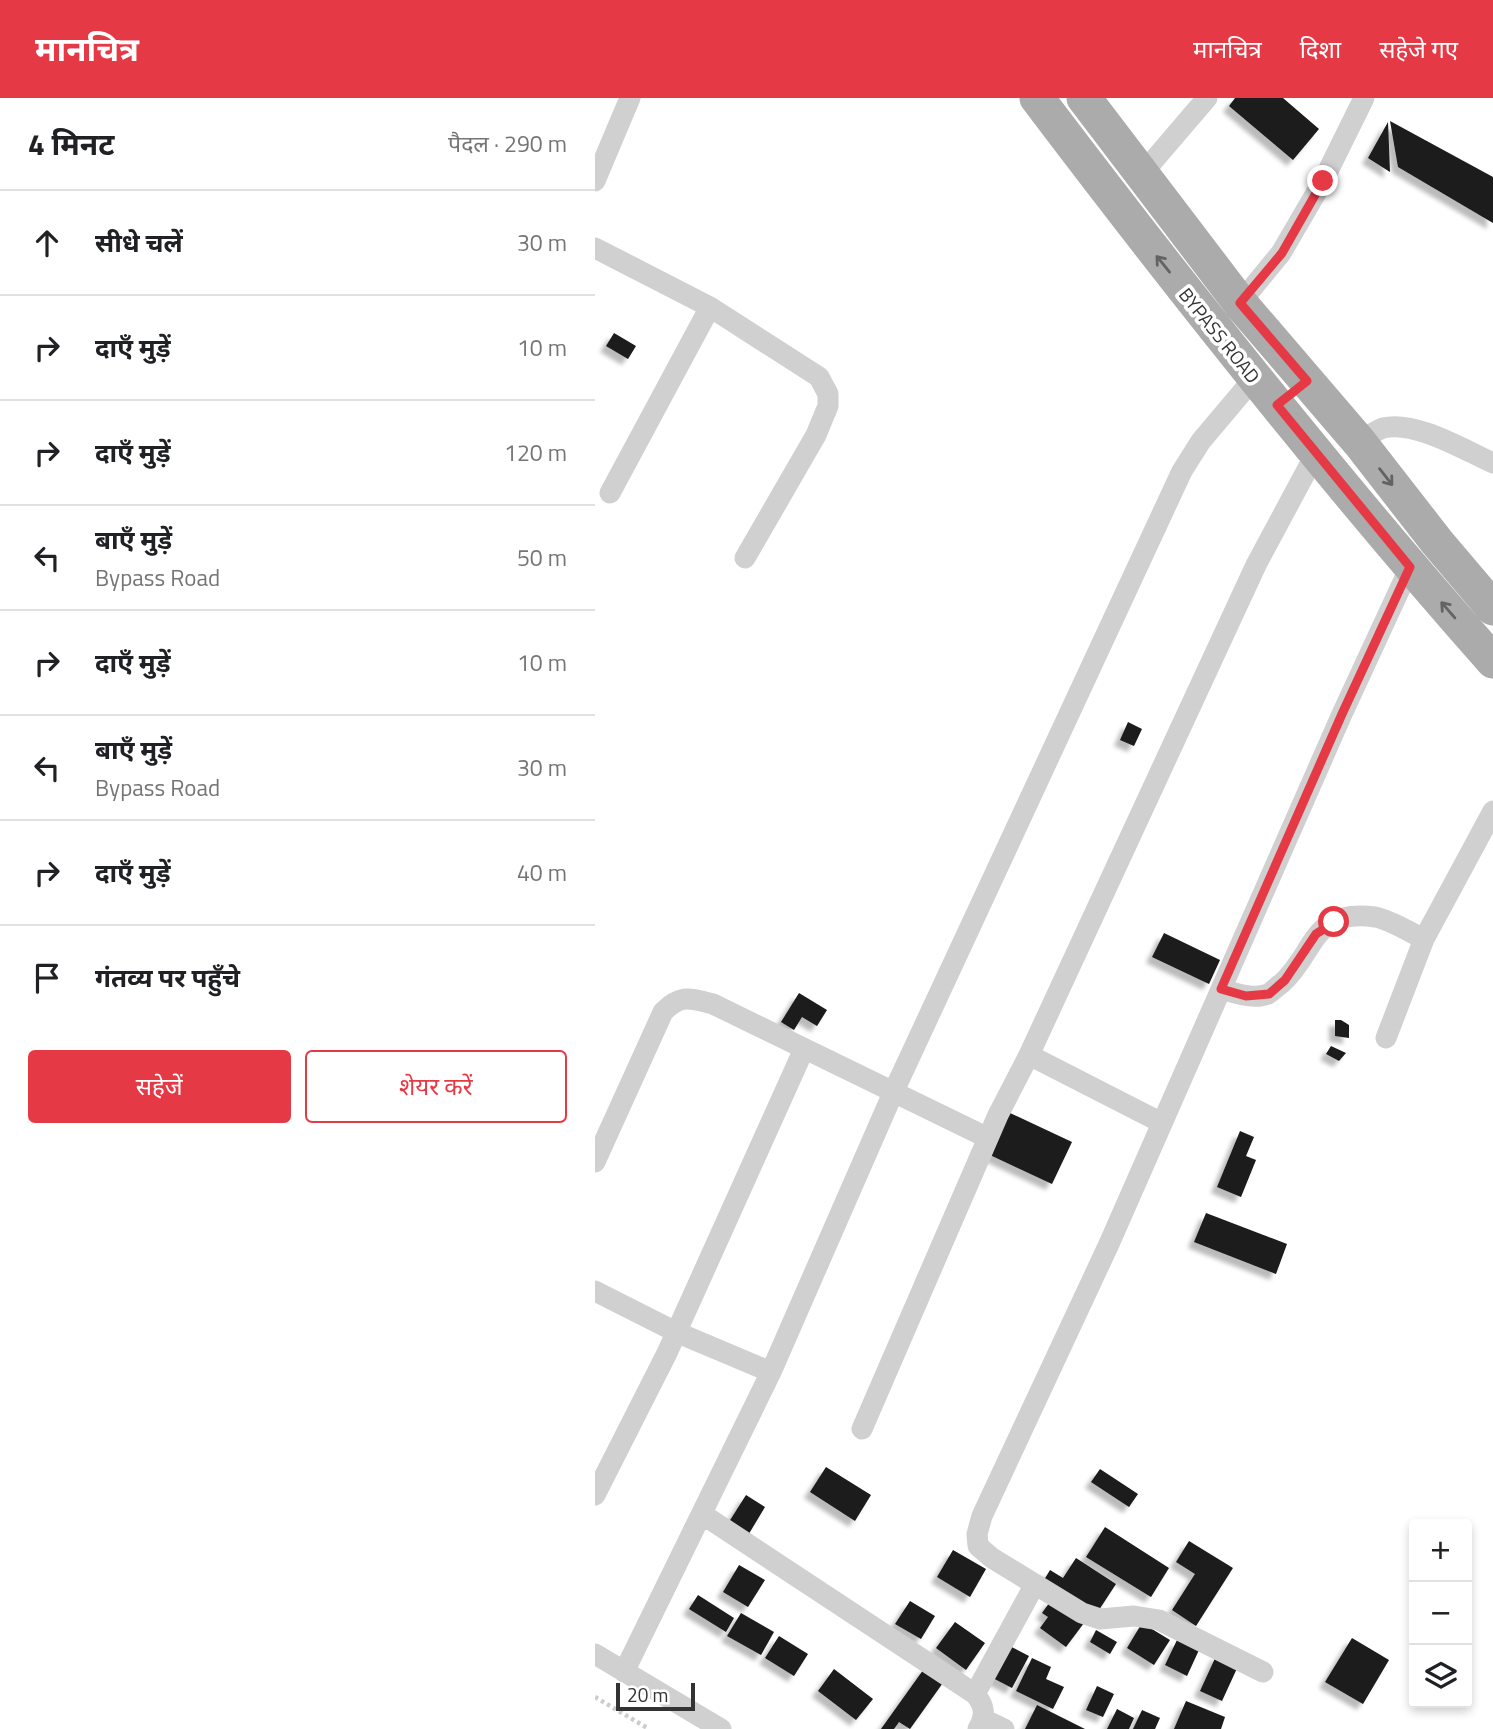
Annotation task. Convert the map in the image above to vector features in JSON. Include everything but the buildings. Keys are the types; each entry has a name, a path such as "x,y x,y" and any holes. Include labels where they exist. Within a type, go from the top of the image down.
{"main road":[{"name":"BYPASS ROAD","path":"1037,98 1150,247 1315,453 1493,661"},
{"name":"BYPASS ROAD","path":"1084,98 1240,303 1360,443 1437,542 1493,607"},
{"path":"1277,405 1307,381"}],"street":[{"path":"595,181 630,98"},
{"path":"1142,174 1207,98"},
{"path":"1240,303 1282,253 1323,181 1364,98"},
{"path":"595,248 710,307 819,377 828,394 828,406 816,435 745,558"},
{"path":"610,493 710,307"},
{"path":"624,1672 771,1372 894,1093 1182,471 1201,441 1255,377"},
{"path":"1360,443 1374,431 1386,427 1404,427 1436,437 1493,463"},
{"path":"862,1429 988,1138 1256,565 1315,453"},
{"path":"1263,1672 1159,1620 1134,1616 1100,1619 1081,1613 978,1546 977,1534 982,1516 1109,1244 1342,714 1410,567"},
{"path":"1386,1038 1425,939 1493,811"},
{"path":"1221,989 1246,996 1269,994 1285,980 1316,934 1334,922 1354,916 1378,918 1425,939"},
{"path":"595,1162 663,1012 674,1002 689,998 713,1004 988,1138"},
{"path":"595,1495 676,1332 804,1049"},
{"path":"1029,1055 1162,1123"},
{"path":"595,1292 676,1332 771,1372"},
{"path":"702,1514 975,1694 983,1704 981,1724 1004,1729"},
{"path":"975,1694 1035,1584"},
{"path":"595,1654 721,1729"}],"path":[{"path":"595,1697 649,1729"}],"route":[{"path":"1323,181 1282,253 1240,303 1307,381 1277,405 1410,567 1221,989 1246,996 1269,994 1285,980 1316,934 1334,922"}]}
